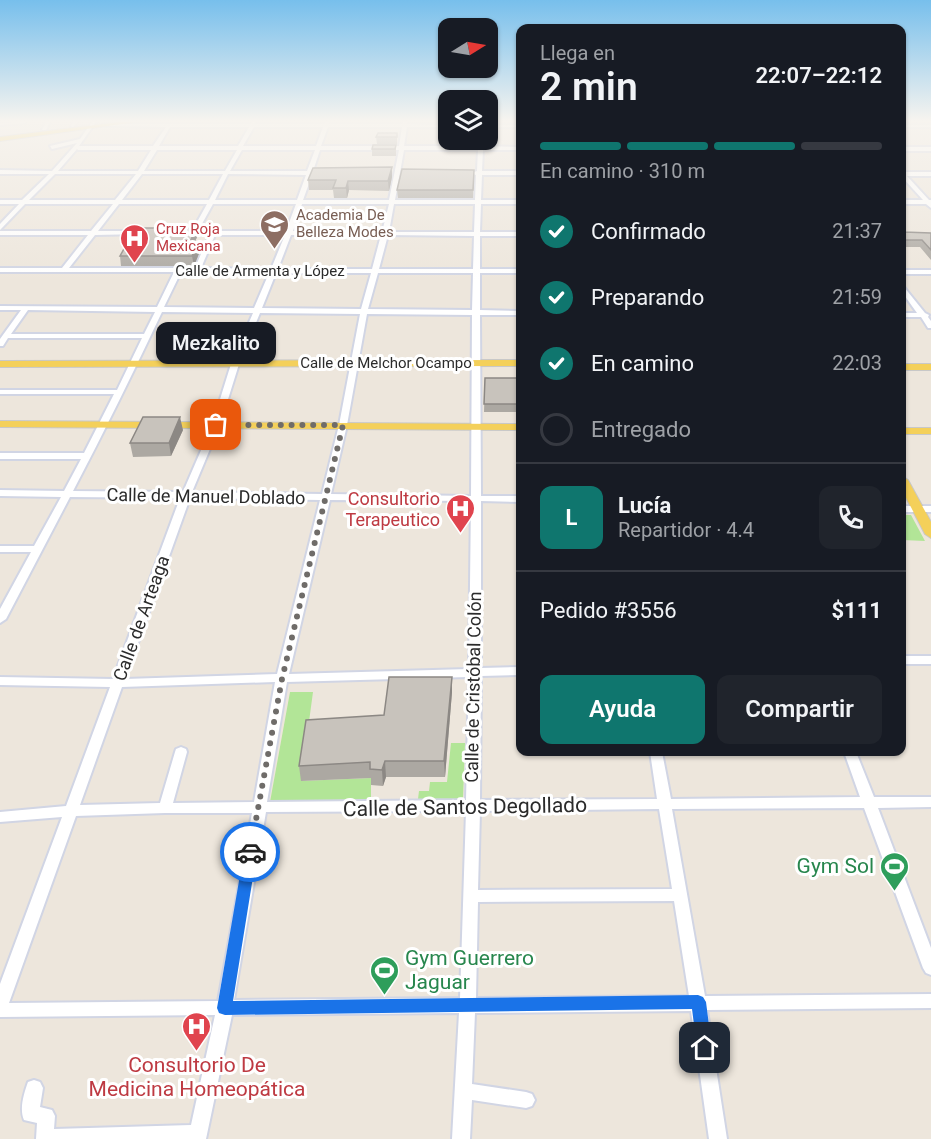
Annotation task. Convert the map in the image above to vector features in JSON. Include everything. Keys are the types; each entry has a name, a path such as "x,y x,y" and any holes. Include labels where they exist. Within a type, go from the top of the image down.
{"main road":[{"name":"Calle de Melchor Ocampo","path":"0,364 516,363"},
{"path":"906,367 931,367"},
{"path":"0,424 516,426"},
{"path":"906,431 931,431"},
{"path":"906,485 924,509 931,534"}],"street":[{"path":"0,228 22,202 51,175"},
{"path":"64,270 138,175"},
{"path":"194,233 227,175"},
{"name":"Calle de Arteaga","path":"0,1008 186,496 216,425 235,364 274,271 310,175"},
{"path":"34,1088 30,1114 46,1116 44,1138 197,1137 225,1008 257,809 282,679 343,425 364,312 385,234 397,175"},
{"name":"Calle de Cristóbal Colón","path":"461,1139 471,896 475,313 478,270 477,202 480,175"},
{"path":"906,178 930,203"},
{"path":"0,202 516,202"},
{"path":"906,202 930,203"},
{"path":"0,233 149,233"},
{"path":"172,233 516,234"},
{"path":"197,271 213,233"},
{"name":"Calle de Armenta y López","path":"0,270 516,271"},
{"path":"2,612 88,456 135,364 157,310 178,271"},
{"path":"906,272 931,272"},
{"path":"906,292 927,315 931,326"},
{"path":"0,308 516,313"},
{"path":"0,344 26,308"},
{"path":"906,315 927,315"},
{"path":"6,336 148,336"},
{"path":"0,392 120,392"},
{"path":"0,456 88,456"},
{"name":"Calle de Manuel Doblado","path":"0,493 516,499"},
{"path":"906,509 924,509"},
{"path":"0,549 37,549"},
{"path":"906,660 931,660"},
{"path":"0,681 117,683 516,671"},
{"path":"165,808 181,752"},
{"path":"657,756 698,1002 718,1139"},
{"path":"851,756 931,968"},
{"name":"Calle de Santos Degollado","path":"0,817 70,811 165,808 931,802"},
{"path":"471,896 679,895"},
{"path":"0,1008 931,1001"},
{"path":"464,1091 526,1100"}],"green space":[{"path":"906,515 911,515 925,541 906,540"},
{"path":"290,692 313,692 301,781 371,778 371,799 270,802"},
{"path":"451,743 465,743 463,799 418,799 419,791 429,791 430,782 447,782"}],"building":[{"path":"310,175 390,175 388,181 348,181 346,188 333,188 336,180 308,180"},
{"path":"401,175 474,175 473,190 397,190"},
{"path":"133,228 196,228 190,242 198,242 192,256 120,256"},
{"path":"906,232 931,233 931,250 922,240 906,240"},
{"path":"485,378 516,378 516,404 484,404"},
{"path":"143,417 180,417 169,443 130,443"},
{"path":"389,677 452,677 444,761 385,761 382,770 370,769 370,762 299,766 306,720 384,715"}],"way so far":[{"path":"216,425 343,425 282,679 250,852"}],"place":[{"name":"Academia De Belleza Modes","path":"275,250"},
{"name":"Cruz Roja Mexicana","path":"135,264"},
{"name":"Mezkalito","path":"216,425"},
{"name":"Consultorio Terapeutico","path":"461,534"},
{"name":"Gym Sol","path":"895,892"},
{"name":"Gym Guerrero Jaguar","path":"384,996"},
{"name":"Consultorio De Medicina Homeopática","path":"197,1052"}],"route":[{"path":"250,852 225,1008 698,1002 705,1048"}]}
